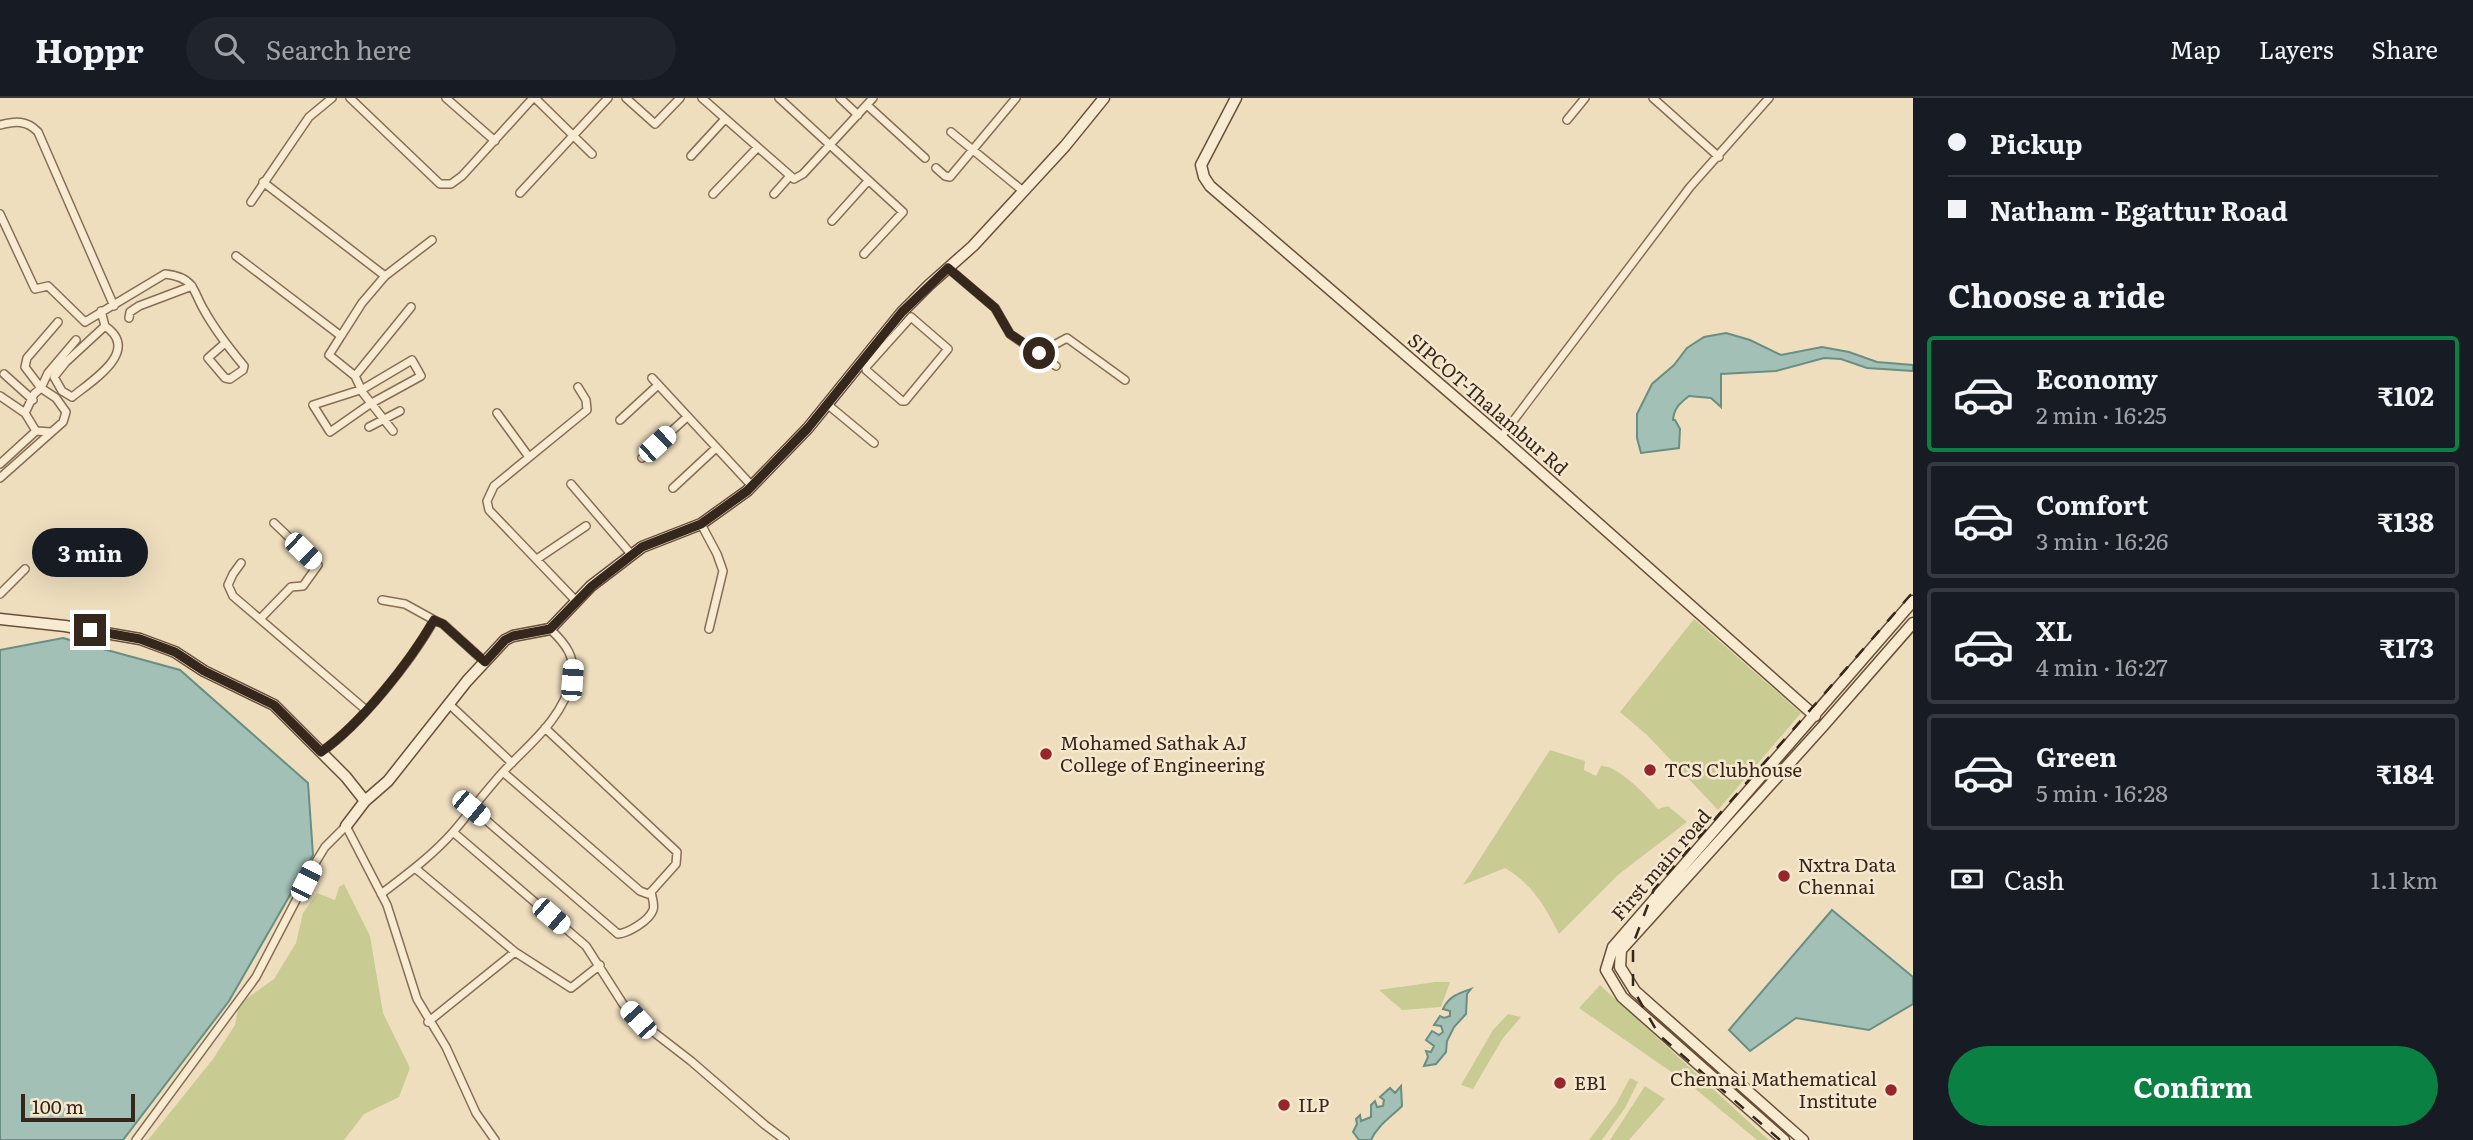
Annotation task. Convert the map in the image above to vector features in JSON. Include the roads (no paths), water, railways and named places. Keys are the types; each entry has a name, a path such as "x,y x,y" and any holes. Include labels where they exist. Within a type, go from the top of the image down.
{"street":[{"path":"251,202 262,182 309,117 332,98"},
{"path":"350,98 440,184 451,184 462,176 534,98 592,154"},
{"path":"446,98 495,141"},
{"path":"520,193 608,98"},
{"path":"626,98 655,124 680,98"},
{"path":"702,98 794,178 803,174 870,101 925,158"},
{"path":"779,98 903,212 864,254"},
{"path":"840,98 858,115"},
{"path":"136,1140 256,977 325,846 346,826 365,801 388,781 449,704 505,640 550,629 592,586 631,554 642,547 701,524 752,486 808,428 948,268 973,246 1065,146 1104,98"},
{"name":"SIPCOT-Thalambur Rd","path":"1236,98 1201,165 1203,177 1207,182 1501,437 1815,716"},
{"path":"1567,120 1585,98"},
{"path":"1653,98 1719,157"},
{"path":"1501,437 1690,187 1769,98"},
{"path":"936,168 950,177 1016,99"},
{"path":"691,156 725,119"},
{"path":"0,125 15,121 32,125 38,132 114,306"},
{"path":"951,132 1023,191"},
{"path":"713,194 757,148"},
{"path":"774,194 790,176"},
{"path":"832,221 869,181"},
{"path":"262,182 385,276"},
{"path":"0,214 35,289 48,286 85,322 165,274 184,279 192,286 225,343 244,366 243,370 230,379 225,379 208,358 225,343"},
{"path":"393,431 370,404 355,376 329,355 362,303 385,276 432,240"},
{"path":"236,256 341,336"},
{"path":"948,268 995,308 1010,334 1056,366"},
{"path":"129,318 130,312 139,306 192,286"},
{"path":"355,376 411,307"},
{"path":"101,311 105,326 112,331 120,345 118,356 72,397 62,391 54,377 66,362 105,326"},
{"path":"865,363 866,370 905,401 948,349 911,317 905,315"},
{"path":"0,478 63,422 66,412 56,398 41,388 24,367 27,358 58,322"},
{"path":"1039,353 1067,338 1125,380"},
{"path":"25,413 48,373 76,340"},
{"path":"412,359 421,376 370,404 330,432 313,405 363,389 412,359"},
{"path":"4,374 33,400"},
{"path":"652,378 752,486"},
{"path":"620,420 658,385"},
{"path":"577,602 489,510 487,501 494,486 587,410 586,400 578,387"},
{"path":"0,396 25,413 36,431"},
{"path":"827,404 874,443"},
{"path":"369,427 400,411"},
{"path":"497,413 529,457"},
{"path":"642,458 687,417"},
{"path":"0,464 36,431 51,432"},
{"path":"673,488 716,448"},
{"path":"571,484 631,554"},
{"path":"260,619 292,587 303,586 318,565 274,523"},
{"path":"701,524 723,571 709,629"},
{"path":"537,559 586,526"},
{"path":"241,563 233,574 229,589 233,596 366,710"},
{"path":"0,594 25,569"},
{"path":"382,600 405,604 443,624 485,662"},
{"name":"First main road","path":"1784,1140 1622,997 1606,970 1613,947 1913,601"},
{"path":"0,619 65,626 140,639 175,652 204,671 274,705 346,777 365,801"},
{"path":"321,752 366,710 434,620"},
{"path":"1803,1140 1635,991 1620,967 1621,950 1913,623"},
{"path":"381,894 415,868 453,832 471,808 545,728 566,696 572,680 573,663 565,643 550,629"},
{"path":"449,704 512,762"},
{"path":"503,772 639,891 648,894 651,892 676,864 677,852 545,728"},
{"path":"471,808 618,934 629,931 651,914 654,906 651,892"},
{"path":"346,826 381,894 411,986 428,1022 446,1047 476,1113 495,1140"},
{"path":"453,832 586,946 623,1004 638,1020 785,1140"},
{"path":"415,868 515,952 571,988 600,965"},
{"path":"428,1022 515,952"}],"water":[{"path":"1726,333 1750,340 1781,355 1822,347 1849,352 1877,362 1913,365 1913,371 1867,368 1841,359 1824,358 1776,371 1721,374 1721,407 1711,398 1689,396 1678,406 1673,420 1680,429 1679,448 1641,453 1637,438 1637,414 1652,384 1674,365 1687,348 1704,337"},
{"path":"63,638 180,670 308,783 313,855 229,1001 123,1140 0,1140 0,650"},
{"path":"1832,910 1913,977 1913,1004 1869,1030 1796,1018 1750,1051 1729,1030"},
{"path":"1471,989 1467,994 1466,1014 1454,1027 1447,1041 1446,1052 1436,1064 1424,1066 1428,1057 1426,1051 1431,1052 1434,1046 1426,1040 1432,1031 1439,1035 1443,1032 1441,1026 1434,1025 1440,1016 1450,1016 1450,1011 1443,1009 1445,1005 1455,996"},
{"path":"1401,1086 1402,1106 1371,1140 1359,1140 1353,1132 1356,1119 1360,1115 1361,1121 1371,1117 1371,1105 1375,1101 1377,1107 1383,1106 1384,1100 1380,1097 1390,1088 1395,1093"}],"waterway":[{"path":"1817,703 1891,619"}],"railway":[{"path":"1780,1140 1659,1035 1633,989 1633,944 1654,889 1913,592"}],"place":[{"name":"Mohamed Sathak AJ College of Engineering","path":"1046,754"},
{"name":"TCS Clubhouse","path":"1650,770"},
{"name":"Nxtra Data Chennai","path":"1784,876"},
{"name":"EB1","path":"1560,1083"},
{"name":"Chennai Mathematical Institute","path":"1891,1090"},
{"name":"ILP","path":"1284,1105"}]}
